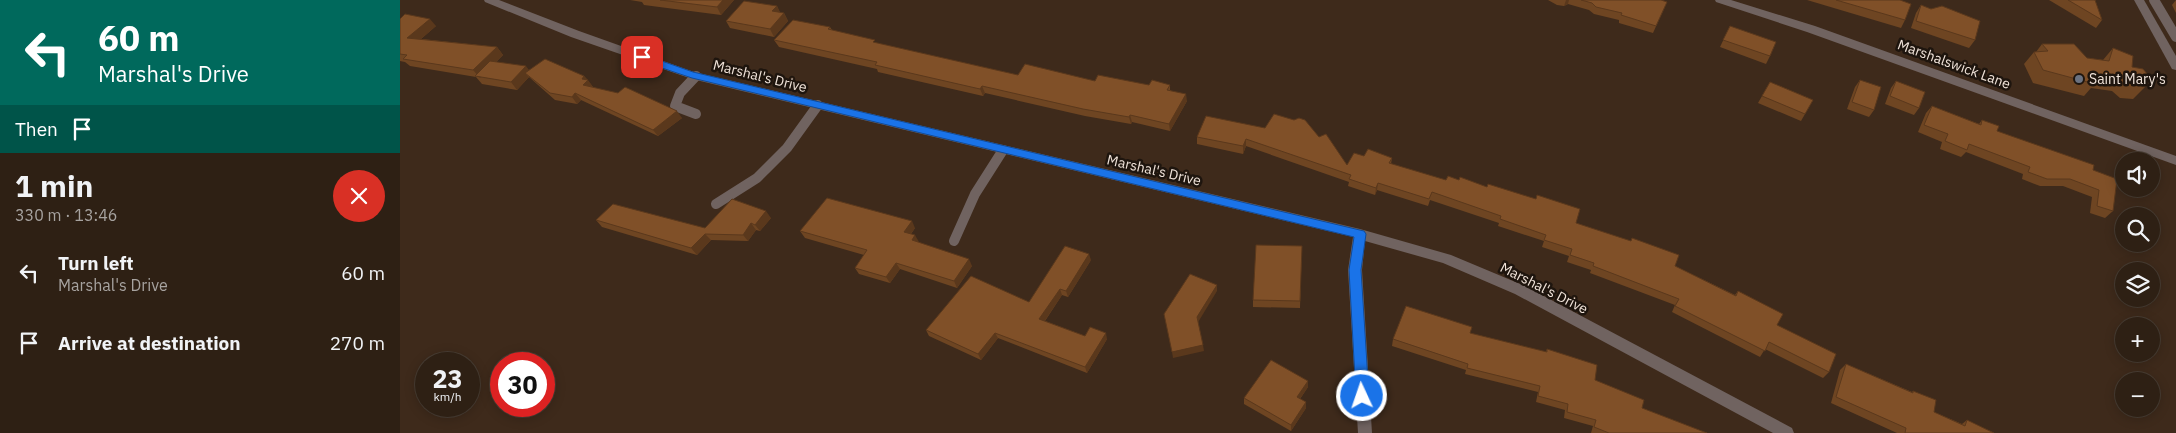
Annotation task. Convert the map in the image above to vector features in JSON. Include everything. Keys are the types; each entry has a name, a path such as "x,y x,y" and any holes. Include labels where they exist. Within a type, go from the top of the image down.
{"street":[{"name":"Marshal's Drive","path":"489,0 574,34 696,76 1360,234 1446,259 1520,290 1787,433"},
{"name":"Marshalswick Lane","path":"1720,0 1829,36 2176,161"},
{"path":"2139,0 2176,66"},
{"path":"1360,234 1355,270 1364,433"}],"lane":[{"path":"2154,0 2176,37"},
{"path":"696,76 680,94 675,106 696,114"},
{"path":"716,204 757,178 787,148 818,105"},
{"path":"954,242 962,219 981,180 1003,150"}],"building":[{"path":"660,0 723,0 717,7"},
{"path":"1581,0 1661,0 1667,2 1656,26 1621,15 1622,13 1596,7 1592,3"},
{"path":"1836,0 1900,0 1911,4 1905,20"},
{"path":"2068,0 2095,0 2102,20"},
{"path":"744,1 777,6 772,11 784,13 770,29 726,21"},
{"path":"1921,5 1931,9 1942,6 1980,21 1975,40 1916,21"},
{"path":"405,14 430,19 407,38 497,47 473,70 403,59 407,55 400,54 400,19"},
{"path":"793,20 830,27 828,29 875,40 873,42 1018,75 1025,64 1095,81 1098,75 1149,85 1152,80 1170,85 1167,90 1186,94 1169,124 1130,115 1129,117 1083,109 982,86 980,89 875,65 877,62 774,40"},
{"path":"1730,26 1776,42 1770,56 1723,40"},
{"path":"2042,44 2074,44 2087,58 2109,61 2113,48 2133,56 2132,67 2143,69 2148,75 2145,87 2132,85 2124,79 2095,75 2095,84 2043,70 2034,52 2048,51"},
{"path":"545,59 584,76 582,79 588,80 583,85 618,93 625,87 677,111 653,130 575,93 572,97 550,93 525,73"},
{"path":"490,61 526,66 511,82 475,76"},
{"path":"1860,80 1881,87 1874,110 1852,102"},
{"path":"1896,81 1925,92 1919,108 1890,96"},
{"path":"1770,82 1813,100 1805,114 1762,96"},
{"path":"1932,106 1981,125 1982,120 1999,126 1997,131 2094,165 2093,170 2115,178 2113,211 2097,206 2099,190 2070,179 2047,179 2028,172 2030,167 1969,144 1967,150 1945,141 1948,134 1924,125"},
{"path":"1274,114 1294,120 1299,118 1305,120 1319,137 1326,134 1347,165 1354,153 1364,156 1368,149 1392,158 1389,163 1446,180 1448,176 1459,180 1460,177 1487,187 1488,184 1536,199 1537,195 1580,209 1576,223 1631,241 1632,238 1679,255 1675,266 1736,296 1738,291 1783,314 1777,325 1836,354 1829,372 1769,342 1765,351 1675,306 1679,299 1593,266 1594,263 1570,255 1572,249 1544,240 1546,235 1500,219 1501,216 1432,192 1429,199 1378,183 1376,188 1349,179 1351,175 1246,139 1243,146 1197,137 1206,116 1265,128"},
{"path":"827,198 912,221 904,232 915,235 912,240 969,259 954,281 896,263 886,277 855,268 867,250 800,231"},
{"path":"732,199 766,211 755,225 751,223 743,235 705,234 691,248 596,220 613,204 705,228"},
{"path":"1256,245 1302,246 1300,301 1253,300"},
{"path":"1065,246 1089,254 1066,291 1060,289 1039,319 1085,336 1090,327 1106,333 1085,367 995,333 978,354 926,330 971,276 1029,302"},
{"path":"1190,274 1217,285 1197,317 1203,345 1172,352 1164,314"},
{"path":"1406,306 1472,327 1470,333 1547,352 1547,349 1597,365 1595,380 1644,400 1642,408 1707,433 1609,433 1594,427 1596,420 1567,412 1568,404 1538,396 1540,386 1467,368 1468,364 1393,339"},
{"path":"1271,360 1308,381 1297,397 1306,402 1291,425 1244,398"},
{"path":"1846,364 1913,393 1913,391 1936,400 1934,412 1965,426 1967,420 1994,433 1905,433 1906,428 1836,397"}],"place":[{"name":"Saint Mary's","path":"2079,79"}],"route":[{"path":"642,57 692,75 1360,234 1355,270 1362,396"}]}
